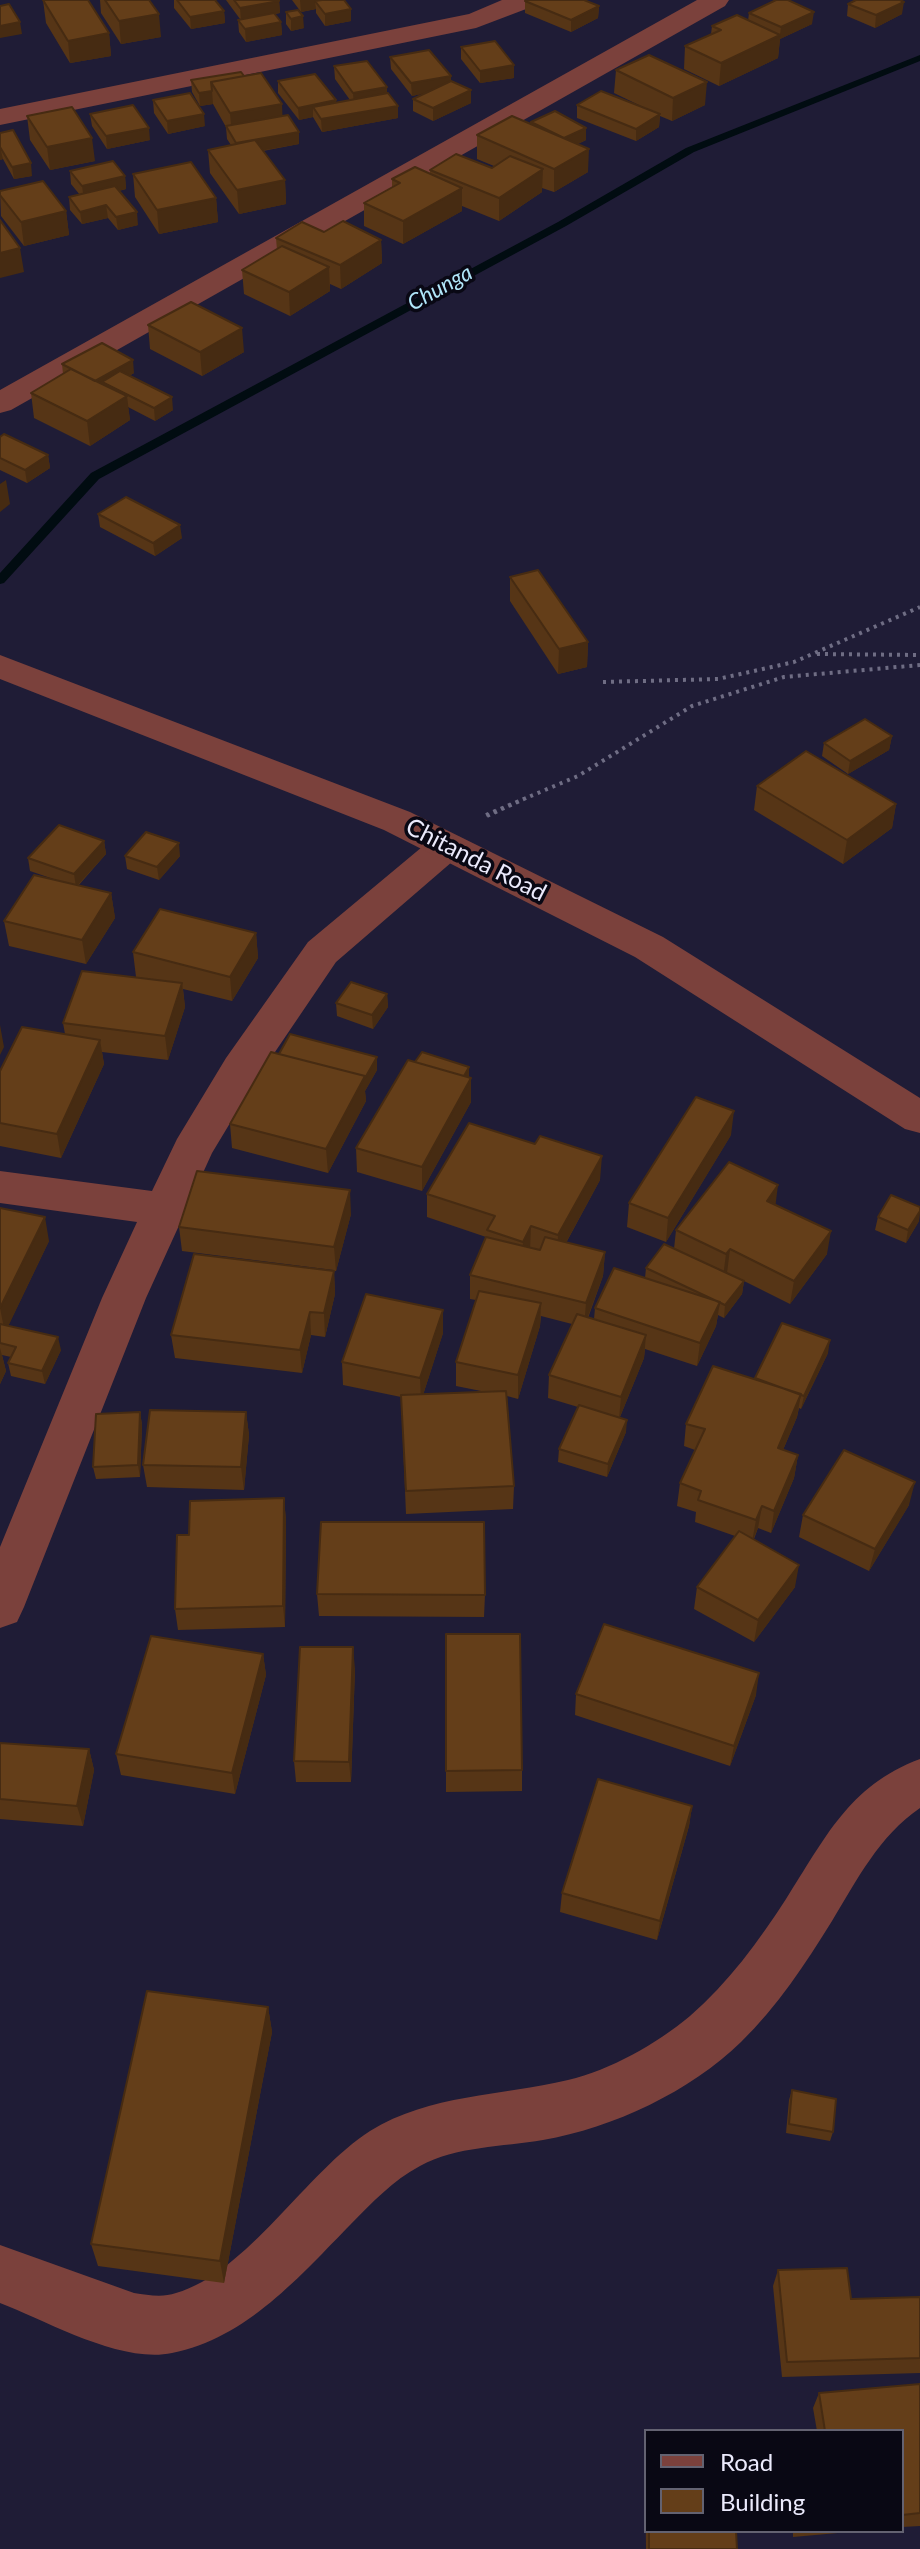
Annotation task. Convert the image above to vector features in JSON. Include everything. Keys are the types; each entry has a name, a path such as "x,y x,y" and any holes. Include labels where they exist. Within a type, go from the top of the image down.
{"street":[{"path":"0,117 476,20 525,0"},
{"path":"0,403 716,0"},
{"name":"Chitanda Road","path":"0,666 397,821 649,947 920,1118"},
{"path":"0,1607 12,1542 192,1150 241,1069 322,952 447,846"},
{"path":"0,1187 164,1209"},
{"path":"0,2274 118,2319 169,2325 204,2314 291,2245 389,2151 426,2132 454,2125 555,2111 627,2084 695,2048 724,2021 773,1962 852,1840 886,1803 920,1782"}],"path":[{"path":"603,682 718,679 812,654 920,607"},
{"path":"812,654 920,655"},
{"path":"526,798 578,776 692,706 784,677 920,665"}],"building":[{"path":"43,0 88,0 109,33 68,41"},
{"path":"105,0 149,0 159,14 119,21"},
{"path":"177,0 215,0 224,11 190,17"},
{"path":"234,0 279,0 279,1 240,8"},
{"path":"344,0 351,9 325,14 315,1"},
{"path":"527,0 584,0 599,6 571,20"},
{"path":"776,0 788,0 814,12 781,27 749,13"},
{"path":"856,0 904,2 876,15 848,4"},
{"path":"9,4 20,22 0,26 0,6"},
{"path":"298,10 303,16 291,19 286,12"},
{"path":"274,13 281,22 245,29 238,20"},
{"path":"737,15 780,35 721,63 685,46 721,30 712,26"},
{"path":"495,41 514,65 480,71 461,47"},
{"path":"429,50 451,76 411,83 390,57"},
{"path":"649,55 707,82 673,98 616,70"},
{"path":"367,61 387,87 353,93 334,66"},
{"path":"241,72 244,76 211,82 212,91 199,93 191,80"},
{"path":"261,73 282,104 230,113 211,82"},
{"path":"315,74 336,100 298,108 278,81"},
{"path":"451,81 471,90 433,108 413,99"},
{"path":"601,91 660,114 636,129 577,105"},
{"path":"190,93 204,114 167,121 153,100"},
{"path":"388,93 398,106 321,119 313,107"},
{"path":"133,105 149,128 106,136 90,114"},
{"path":"72,107 92,138 47,147 27,116"},
{"path":"555,111 586,128 564,138 531,122"},
{"path":"288,115 299,132 236,143 226,126"},
{"path":"512,116 589,149 554,169 477,135"},
{"path":"13,130 31,163 12,167 0,147 0,133"},
{"path":"255,140 285,180 237,190 208,150"},
{"path":"456,154 492,168 510,156 543,169 499,198 430,170"},
{"path":"113,161 125,176 82,186 70,171"},
{"path":"191,162 216,198 157,210 133,174"},
{"path":"415,167 462,188 403,221 364,203 400,183 392,179"},
{"path":"43,181 66,211 21,222 0,191"},
{"path":"115,186 137,212 116,217 106,205 80,212 69,197"},
{"path":"0,220 20,248 0,253"},
{"path":"343,221 381,240 340,265 276,238 302,222 324,232"},
{"path":"282,246 329,267 289,292 242,270"},
{"path":"191,302 242,328 200,352 148,325"},
{"path":"102,343 133,360 95,381 62,364"},
{"path":"71,369 127,396 87,421 31,393"},
{"path":"120,371 172,397 154,408 102,382"},
{"path":"4,434 48,455 25,470 0,458 0,437"},
{"path":"126,497 180,525 153,543 98,514"},
{"path":"538,570 588,642 559,649 510,577"},
{"path":"865,719 892,736 850,761 824,743"},
{"path":"806,751 896,804 847,840 757,786"},
{"path":"59,825 104,841 74,874 28,858"},
{"path":"146,832 179,843 157,867 125,856"},
{"path":"34,875 111,893 82,940 4,921"},
{"path":"160,909 256,933 230,977 133,952"},
{"path":"82,971 182,983 165,1036 63,1023"},
{"path":"351,982 387,994 372,1015 336,1003"},
{"path":"22,1027 100,1040 57,1134 0,1123 0,1071"},
{"path":"290,1034 377,1057 365,1078 279,1054"},
{"path":"271,1052 365,1076 326,1149 230,1124"},
{"path":"422,1052 469,1067 464,1076 415,1062"},
{"path":"408,1060 471,1078 422,1167 356,1148"},
{"path":"696,1097 734,1111 668,1218 629,1203"},
{"path":"469,1123 535,1144 540,1136 602,1156 558,1235 531,1226 523,1242 487,1230 495,1216 427,1194"},
{"path":"729,1162 778,1185 767,1201 831,1231 794,1281 730,1249 726,1254 676,1230"},
{"path":"197,1171 350,1190 334,1247 179,1227"},
{"path":"891,1195 920,1207 908,1230 878,1217"},
{"path":"0,1208 45,1217 0,1308"},
{"path":"486,1237 540,1250 545,1237 605,1252 586,1303 470,1275"},
{"path":"664,1244 744,1281 725,1305 646,1268"},
{"path":"194,1254 334,1271 324,1313 310,1312 300,1350 171,1335"},
{"path":"614,1268 720,1302 700,1343 595,1308"},
{"path":"479,1291 541,1303 518,1375 456,1362"},
{"path":"366,1294 443,1310 420,1378 342,1362"},
{"path":"577,1314 646,1335 621,1397 549,1375"},
{"path":"782,1323 830,1340 804,1396 755,1378"},
{"path":"0,1324 58,1337 42,1371 8,1363 16,1347 0,1343"},
{"path":"713,1366 801,1394 778,1448 798,1455 774,1511 762,1506 756,1520 698,1500 701,1491 680,1483 705,1429 686,1424"},
{"path":"506,1391 514,1486 406,1491 401,1395"},
{"path":"579,1405 627,1420 608,1464 559,1449"},
{"path":"150,1410 246,1412 241,1467 143,1465"},
{"path":"140,1412 138,1465 93,1467 96,1414"},
{"path":"844,1450 915,1482 875,1549 803,1515"},
{"path":"284,1498 283,1606 175,1609 177,1535 189,1535 190,1501"},
{"path":"321,1522 484,1522 485,1595 317,1594"},
{"path":"739,1531 799,1565 758,1620 697,1587"},
{"path":"604,1624 759,1673 734,1746 576,1694"},
{"path":"446,1634 520,1634 522,1770 446,1771"},
{"path":"151,1636 263,1654 232,1773 116,1754"},
{"path":"300,1647 353,1647 349,1762 294,1761"},
{"path":"0,1743 89,1749 77,1806 0,1799"},
{"path":"598,1779 692,1806 660,1921 562,1893"},
{"path":"147,1991 268,2007 220,2261 91,2244"},
{"path":"792,2090 836,2099 833,2132 789,2124"},
{"path":"847,2268 851,2299 920,2297 920,2358 787,2362 778,2270"},
{"path":"920,2384 920,2513 904,2515 904,2429 825,2429 819,2393"},
{"path":"649,2533 736,2533 737,2549 649,2549"}],"waterway":[{"name":"Chunga","path":"0,580 95,476 562,224 690,150 920,58"}]}
